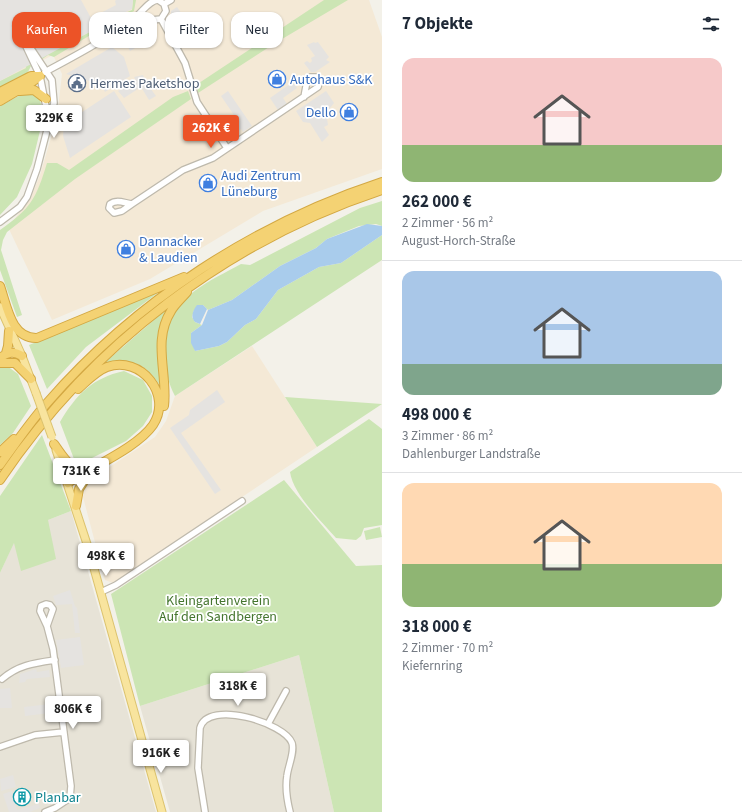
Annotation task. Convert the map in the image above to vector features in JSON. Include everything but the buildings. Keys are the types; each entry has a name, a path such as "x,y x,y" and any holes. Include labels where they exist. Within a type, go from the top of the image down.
{"highway":[{"path":"0,92 31,76 40,76"},
{"path":"0,101 40,76"},
{"path":"17,91 34,90 46,99"},
{"path":"0,480 53,410 77,382 117,344 193,279 232,250 290,219 339,197 382,182"},
{"path":"0,465 28,426 48,402 111,338 154,302 193,279 293,226 382,190"},
{"path":"12,329 24,336 37,338 183,277 193,279"},
{"path":"68,483 86,478 143,439 156,426 163,413 164,404 161,348 163,331 171,311 193,279"},
{"path":"0,286 12,329 3,356"},
{"path":"3,356 13,352 22,356"},
{"path":"0,362 15,363 31,380"},
{"path":"53,410 94,375 107,367 115,365 131,367 146,375 153,382 158,393 160,404 154,424 141,437 68,483"},
{"path":"0,452 28,426"},
{"path":"53,440 71,466 81,470 94,468"},
{"path":"76,509 78,489 86,478"}],"main road":[{"path":"0,307 12,329 68,483 101,592 160,811"}],"street":[{"path":"138,12 147,4 157,0 164,4"},
{"path":"164,4 171,0"},
{"path":"161,19 165,14 164,4"},
{"path":"161,19 185,63 197,102 227,148"},
{"path":"0,222 20,206 27,197 37,169 54,103 52,80 16,26 40,76 46,99 49,120"},
{"path":"40,76 89,48"},
{"path":"132,204 183,170 206,162 304,97"},
{"path":"101,592 122,581 242,502"},
{"path":"46,812 70,798 70,774 55,660 47,626"},
{"path":"2,678 18,667 30,663 55,660"},
{"path":"268,724 286,691"},
{"path":"205,812 198,768 198,746 202,722 206,718 222,715 245,716 268,724 286,735 292,742 293,749 286,777 286,793 290,812"},
{"path":"0,747 35,735 64,732"}],"shaded area":[{"path":"0,0 369,0 382,37 382,169 263,211 150,279 52,320 8,227 30,199 40,175 57,117 62,74 53,55 0,82"},
{"path":"0,0 81,0 89,14 89,32 81,37 81,12 12,12 12,48 60,48 0,81"},
{"path":"116,0 133,0 132,9 126,12 103,12 116,5"},
{"path":"177,7 180,12 171,12"},
{"path":"318,42 329,57 326,60 330,62 315,72 311,72 304,63 307,61 310,63 312,61 311,58 315,56 307,45"},
{"path":"110,48 113,48 124,57 130,76 105,92 102,86 99,88 96,83 66,74"},
{"path":"128,48 135,48 130,51"},
{"path":"143,75 145,81 156,96 149,100 141,87 124,98 118,91 136,81 134,77"},
{"path":"293,82 297,88 283,98 289,107 280,113 270,98"},
{"path":"114,91 131,117 70,158 63,136 64,124"},
{"path":"228,91 252,126 243,132 241,129 231,137 224,126 236,118 221,96"},
{"path":"326,91 334,103 326,113 328,125 324,127 329,135 322,142 310,123 303,122 296,111"},
{"path":"252,346 317,447 113,583 105,580 83,497 86,486 99,474 155,437 166,421 175,396"},
{"path":"217,390 225,402 181,433 221,490 215,494 170,428 189,415 190,410"},
{"path":"71,511 156,812 0,812 0,573 14,542 48,520"},
{"path":"70,590 77,608 80,633 75,633 72,604 56,605 53,596"},
{"path":"80,637 84,665 61,668 56,640"},
{"path":"299,655 334,812 170,812 140,706"},
{"path":"36,669 37,672 49,670 50,677 27,679 25,682 19,683 20,674"},
{"path":"10,688 12,708 0,708 0,689"},
{"path":"50,704 51,710 56,710 57,712 25,716 24,707"},
{"path":"13,775 16,787 1,791 0,779"},
{"path":"12,791 17,810 39,804 40,808 30,812 9,812 3,794"}],"green space":[{"path":"133,0 136,0 134,11 127,12 132,10"},
{"path":"324,0 348,0 283,38 283,27"},
{"path":"89,32 89,36 81,41 81,36"},
{"path":"20,48 22,48 31,66 29,71 14,83 0,89 0,81 26,68"},
{"path":"36,48 41,48 46,55 59,48 69,48 54,57 48,55 41,60"},
{"path":"252,48 268,48 198,93 196,85"},
{"path":"188,91 191,99 75,179 7,232 3,240 1,250 22,315 17,317 0,270 0,230 26,209 31,202 39,186 47,163 57,163 69,170 173,97"},
{"path":"24,93 31,93 39,97 44,114 32,164 17,197 0,215 0,106"},
{"path":"382,201 382,226 376,224 359,226 327,239 316,248 280,266 232,300 208,310 203,305 194,310 192,317 195,322 202,325 191,333 195,351 219,346 227,342 245,325 256,319 278,290 319,267 341,263 382,235 382,260 175,396 167,374 166,332 170,319 185,299 206,283 241,264 250,265 360,208"},
{"path":"159,292 86,347 47,389 29,345"},
{"path":"170,306 159,329 157,348 161,387 149,372 136,364 121,362 101,366"},
{"path":"7,366 18,374 31,406 13,433 0,445 0,368"},
{"path":"124,371 143,380 152,396 152,412 143,426 126,441 86,461 74,459 60,422 72,404 86,389 103,378"},
{"path":"285,397 382,404 317,447"},
{"path":"369,419 382,429 382,525 364,528 361,536 356,540 336,538 302,498 296,489 290,472"},
{"path":"42,435 71,511 48,520 56,559 21,571 14,543 0,573 0,496"},
{"name":"Kleingartenverein Auf den Sandbergen","path":"284,480 356,566 382,565 382,812 334,812 299,655 140,706 111,594"},
{"path":"380,527 382,537 366,540 364,531"}],"water":[{"path":"367,224 382,226 382,235 341,263 319,267 278,290 256,319 245,325 227,342 219,346 195,351 191,343 191,333 202,325 208,310 232,300 280,266 316,248 327,239"},
{"path":"197,305 203,305 207,309 200,324 193,320 192,316"}],"place":[{"name":"Autohaus S&K","path":"277,79"},
{"name":"Hermes Paketshop","path":"77,83"},
{"name":"Dello","path":"349,112"},
{"name":"Audi Zentrum Lüneburg","path":"208,183"},
{"name":"Dannacker & Laudien","path":"126,249"},
{"name":"Planbar","path":"22,797"}]}
